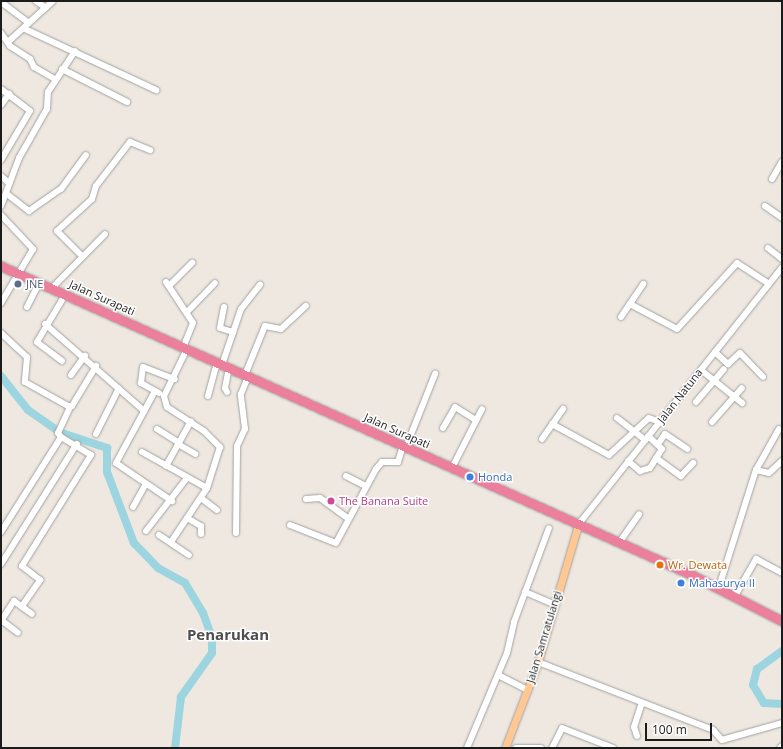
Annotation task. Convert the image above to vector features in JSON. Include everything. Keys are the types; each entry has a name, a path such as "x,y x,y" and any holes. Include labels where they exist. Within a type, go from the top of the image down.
{"highway":[{"name":"Jalan Surapati","path":"1,266 719,587 782,621"}],"main road":[{"name":"Jalan Samratulangi","path":"505,746 538,662 578,525"}],"street":[{"path":"36,1 46,8"},
{"path":"9,41 25,29 28,22 53,1"},
{"path":"1,2 28,22"},
{"path":"25,29 156,90"},
{"path":"1,33 9,41 8,44 28,57 34,67 55,80"},
{"path":"1,206 7,194 9,183 47,109 46,98 55,80 75,51"},
{"path":"62,69 127,102"},
{"path":"1,89 30,111 1,160"},
{"path":"1,105 9,94"},
{"path":"81,255 57,231 92,199 96,186 130,142 150,150"},
{"path":"7,194 29,211 61,189 86,155"},
{"path":"772,179 782,162"},
{"path":"1,176 9,183"},
{"path":"765,206 782,218"},
{"path":"1,214 32,247 1,303"},
{"path":"52,289 81,255 105,234"},
{"path":"768,248 782,259"},
{"path":"164,396 174,379 193,324 187,312 167,284 192,263"},
{"path":"630,304 677,329 737,263 769,284"},
{"name":"Jalan Natuna","path":"578,525 782,268"},
{"path":"26,307 39,283"},
{"path":"187,312 216,283"},
{"path":"622,317 643,284"},
{"path":"208,396 223,365 241,309 260,286"},
{"path":"62,361 37,343 45,324 65,294"},
{"path":"236,533 237,446 245,429 241,394 265,326 281,329 306,306"},
{"path":"224,307 220,328 233,332"},
{"path":"45,324 85,356 144,411"},
{"path":"1,333 27,357 25,382 70,407"},
{"path":"715,352 728,364 740,353 763,376"},
{"path":"71,375 85,356"},
{"path":"223,365 225,388 227,392"},
{"path":"1,532 60,432 70,407 96,366"},
{"path":"171,542 207,488 220,446 191,421 167,407 164,396 140,380 144,366 174,379"},
{"path":"696,402 724,369"},
{"path":"701,370 742,403"},
{"path":"290,525 334,543 338,541 348,518 366,486 382,462 398,462 435,374"},
{"path":"96,434 119,388"},
{"path":"712,422 742,388"},
{"path":"155,391 116,463 145,485 172,501"},
{"path":"443,428 455,407 476,420"},
{"path":"452,468 482,409"},
{"path":"542,439 563,409"},
{"path":"617,418 634,431 658,444 661,451 650,468 643,471 628,461"},
{"path":"552,424 608,455 649,418 660,422"},
{"path":"166,466 191,421"},
{"path":"157,429 195,454"},
{"path":"719,587 756,470 779,429"},
{"path":"22,606 40,580 22,566 91,455 60,432"},
{"path":"658,444 665,434 687,449"},
{"path":"1,564 77,444"},
{"path":"142,452 207,488"},
{"path":"656,458 681,476 693,463"},
{"path":"756,470 769,473 782,461"},
{"path":"346,476 366,486"},
{"path":"146,531 172,501 187,478"},
{"path":"134,507 145,485"},
{"path":"201,498 217,510"},
{"path":"306,499 320,498 348,518"},
{"path":"619,543 639,514"},
{"path":"187,518 201,526 201,534"},
{"path":"468,748 498,675 525,592 549,528"},
{"path":"159,534 190,555"},
{"path":"735,596 756,559 782,573"},
{"path":"525,592 555,605"},
{"path":"18,632 1,621 14,600 32,614"},
{"path":"538,662 713,730 722,740 782,723"},
{"path":"498,675 528,690"},
{"path":"637,736 634,726 642,703"},
{"path":"552,748 562,728 609,747"},
{"path":"505,746 515,748 541,748"}],"waterway":[{"path":"1,376 28,410 59,432 107,448 107,472 134,543 158,568 185,583 203,613 212,638 212,653 181,697 175,748"},
{"path":"782,651 757,669 753,685 764,703 782,704"}],"place":[{"name":"JNE","path":"18,284"},
{"name":"Honda","path":"470,477"},
{"name":"The Banana Suite","path":"331,501"},
{"name":"Wr. Dewata","path":"660,565"},
{"name":"Mahasurya II","path":"681,583"}],"district":[{"name":"Penarukan","path":"228,635"}]}
